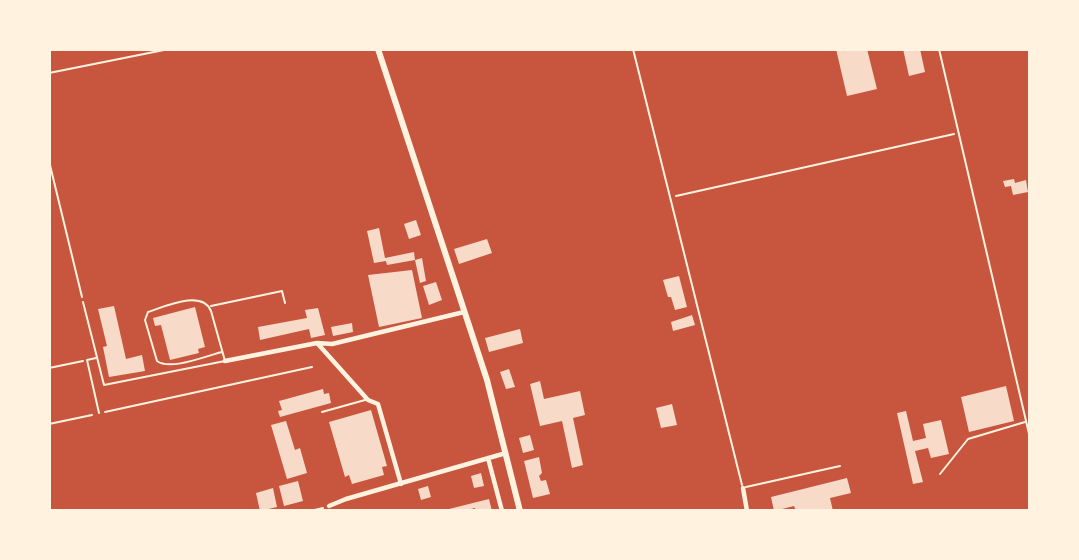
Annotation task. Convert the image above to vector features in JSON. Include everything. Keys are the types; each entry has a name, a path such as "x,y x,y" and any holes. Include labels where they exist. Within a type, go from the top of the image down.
{"main road":[{"path":"378,49 487,380 520,511"}],"street":[{"path":"225,361 317,343 332,344 465,312"},
{"path":"317,343 368,400 378,404 401,484"},
{"path":"329,506 507,453"},
{"path":"488,458 502,511"},
{"path":"743,488 747,511"}],"lane":[{"path":"633,49 743,488 840,466"},
{"path":"939,49 1030,438"},
{"path":"210,306 282,290 285,303"},
{"path":"83,302 104,385 225,361 210,306 204,302 191,300 148,312 145,320 157,361 163,365 170,366 222,352"},
{"path":"97,358 87,360 99,413"},
{"path":"322,412 368,400"},
{"path":"940,474 968,439 1026,422"}],"path":[{"path":"50,73 169,49"},
{"path":"672,197 958,133"},
{"path":"49,161 83,302"},
{"path":"49,368 87,360"},
{"path":"49,424 312,367"},
{"path":"310,511 329,506"}],"building":[{"path":"836,49 867,49 877,89 847,96"},
{"path":"903,49 920,49 925,72 909,76"},
{"path":"1014,179 1015,183 1026,180 1028,192 1013,195 1011,186 1005,187 1003,181"},
{"path":"416,220 421,235 409,239 404,224"},
{"path":"379,228 385,258 414,252 415,260 387,265 386,261 374,263 367,231"},
{"path":"487,239 492,253 459,264 454,249"},
{"path":"422,258 426,281 420,283 415,260"},
{"path":"412,270 422,318 379,327 368,275"},
{"path":"679,276 687,307 675,310 663,280"},
{"path":"436,282 442,300 429,305 423,286"},
{"path":"114,306 126,359 142,355 145,371 109,377 103,347 107,346 98,309"},
{"path":"195,307 205,347 198,349 199,353 170,360 161,325 155,326 153,318"},
{"path":"318,308 325,335 311,338 309,329 260,340 258,327 307,318 305,310"},
{"path":"692,315 695,325 673,331 671,322"},
{"path":"352,323 353,332 333,336 331,327"},
{"path":"520,329 523,343 489,352 485,338"},
{"path":"509,369 515,387 506,389 500,372"},
{"path":"540,381 544,399 580,391 585,415 573,418 583,465 572,468 562,421 540,426 530,384"},
{"path":"1006,386 1014,421 969,432 961,397"},
{"path":"323,389 324,394 329,393 331,403 280,417 278,411 282,410 279,401"},
{"path":"672,404 677,425 661,428 656,408"},
{"path":"371,410 387,466 382,467 384,475 352,484 349,475 345,477 329,422"},
{"path":"906,411 913,441 926,438 923,424 941,420 949,454 931,458 928,448 915,451 923,482 913,484 897,413"},
{"path":"286,421 295,450 300,448 307,473 287,479 271,425"},
{"path":"530,435 534,450 523,453 519,438"},
{"path":"539,457 542,473 539,476 541,481 546,480 550,494 533,498 524,461"},
{"path":"481,473 484,486 474,488 471,476"},
{"path":"847,478 851,493 830,498 833,511 796,511 794,506 774,511 771,497"},
{"path":"298,481 303,501 284,506 279,486"},
{"path":"428,486 431,497 421,500 418,489"},
{"path":"273,488 277,507 260,511 256,493"},
{"path":"489,499 492,511 475,511 475,508 441,511"}]}
